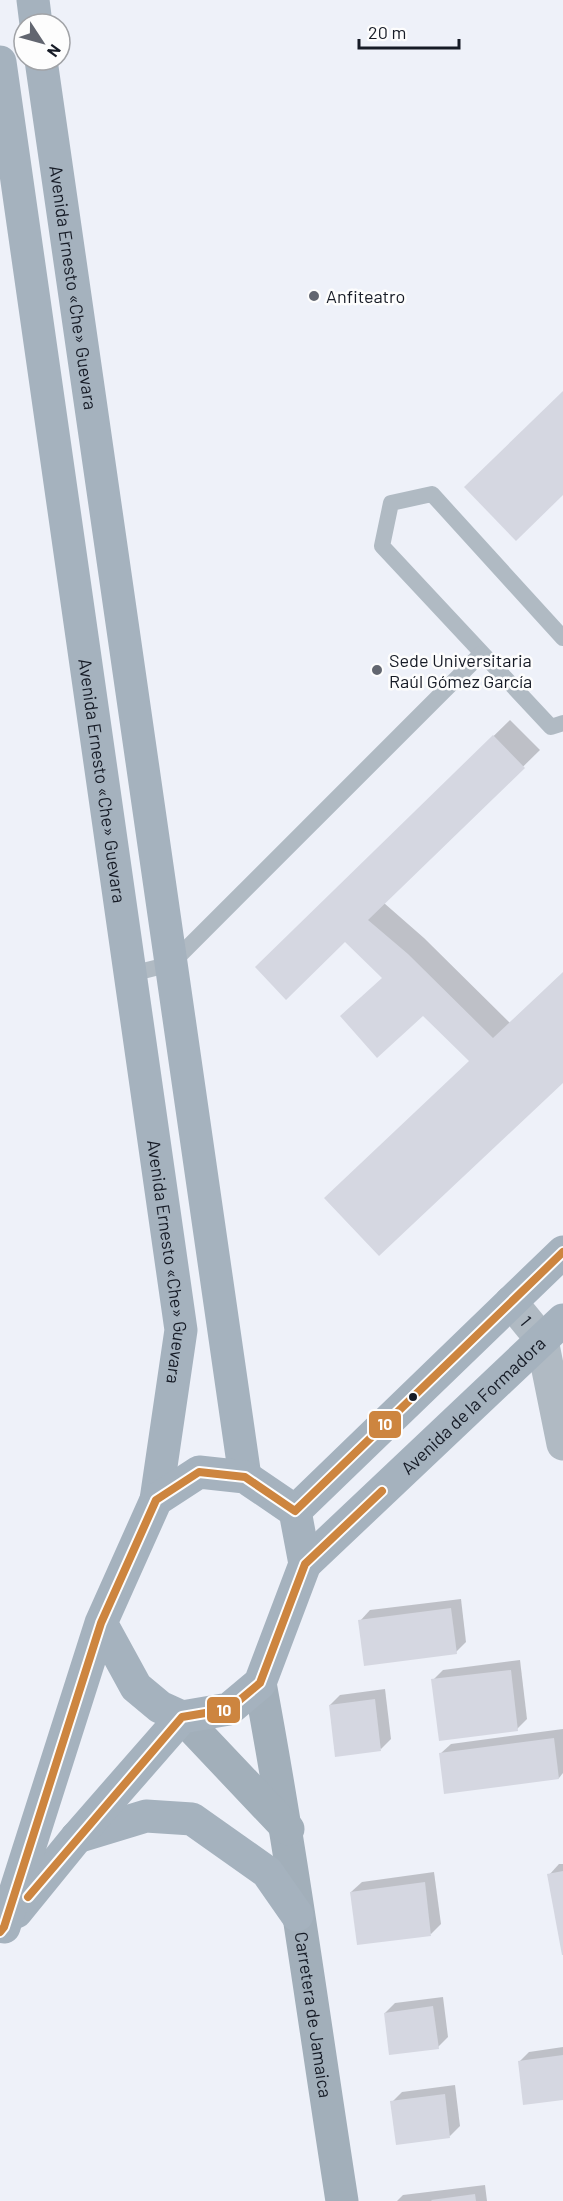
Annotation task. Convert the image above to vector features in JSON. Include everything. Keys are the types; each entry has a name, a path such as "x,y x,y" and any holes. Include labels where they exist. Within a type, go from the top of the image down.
{"main road":[{"name":"Avenida Ernesto «Che» Guevara","path":"0,62 181,1330 156,1500 101,1623 2,1930"},
{"name":"Avenida Ernesto «Che» Guevara","path":"43,72 245,1478"},
{"path":"295,1512 563,1252"},
{"name":"Avenida de la Formadora","path":"305,1564 553,1330"},
{"path":"2,1930 77,1837 182,1717 229,1709 260,1683 305,1564 295,1512 245,1478 199,1472 156,1500"},
{"path":"101,1623 136,1687 160,1707 182,1717 288,1829"},
{"name":"Carretera de Jamaica","path":"260,1683 288,1829 297,1915 342,2201"},
{"path":"77,1837 146,1816 192,1819 267,1872 297,1915"}],"street":[{"name":"1","path":"511,1302 553,1330 563,1444"}],"lane":[{"path":"563,638 432,494 391,503 382,546 551,727 563,723"},
{"path":"131,974 171,964 481,654"}],"building":[{"path":"563,391 563,495 516,541 464,487"},
{"path":"493,735 525,768 368,920 408,954 493,1038 563,972 563,1083 379,1256 324,1198 469,1061 423,1016 377,1058 340,1016 382,978 345,942 286,1000 255,967"},
{"path":"451,1608 457,1654 364,1666 358,1620"},
{"path":"511,1670 518,1731 439,1741 431,1679"},
{"path":"375,1699 381,1751 335,1757 329,1705"},
{"path":"554,1738 559,1779 444,1794 439,1753"},
{"path":"563,1871 563,1955 562,1955 547,1874"},
{"path":"425,1882 431,1936 357,1945 350,1892"},
{"path":"433,2006 439,2049 389,2055 384,2013"},
{"path":"563,2055 563,2100 523,2105 518,2061"},
{"path":"445,2094 450,2138 396,2145 390,2101"},
{"path":"475,2194 476,2201 431,2200"}],"transit line":[{"name":"10","path":"0,1932 4,1927 101,1623 156,1500 199,1472 245,1477 295,1511 563,1252"},
{"name":"10","path":"28,1897 182,1717 229,1709 260,1683 305,1564 382,1491"}],"place":[{"name":"Anfiteatro","path":"314,296"},
{"name":"Sede Universitaria Raúl Gómez García","path":"377,670"}]}
